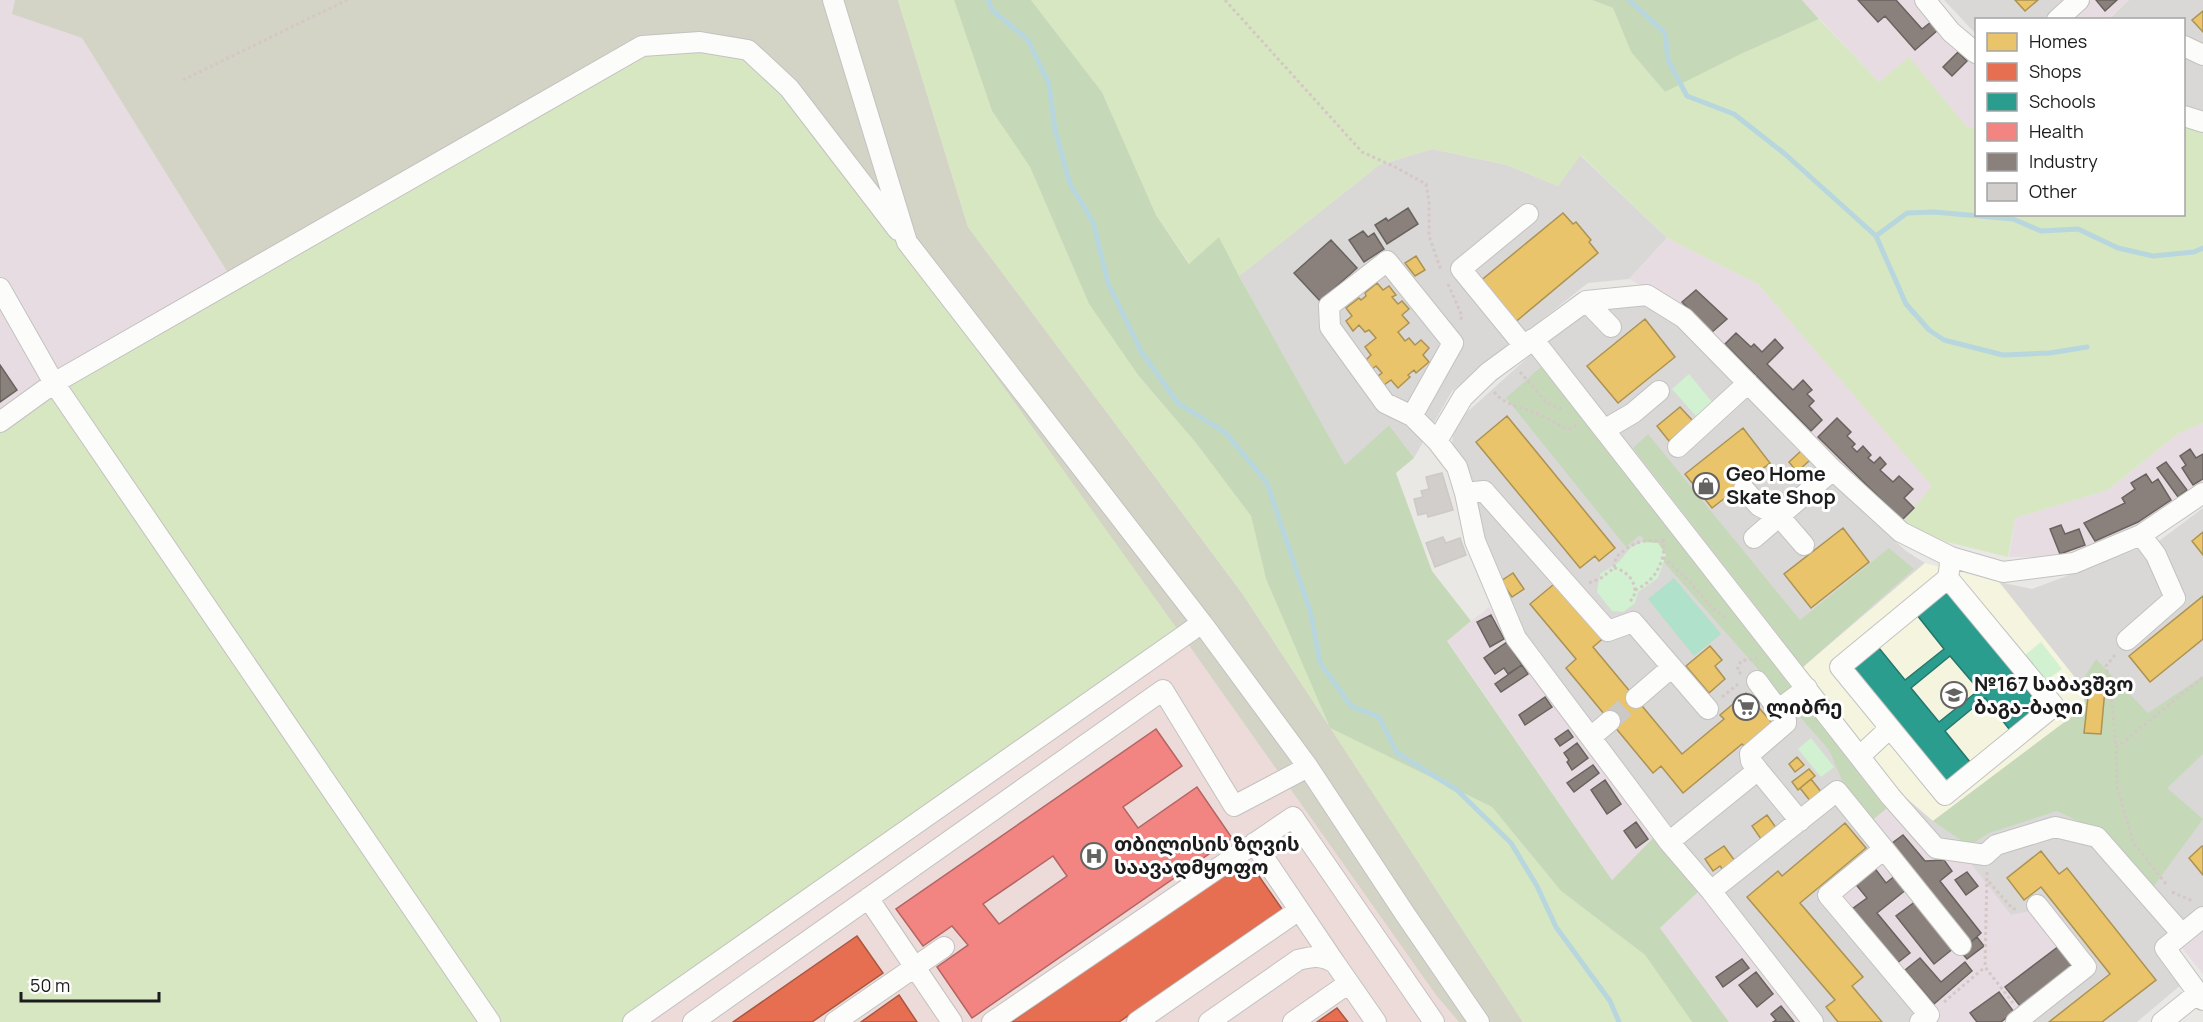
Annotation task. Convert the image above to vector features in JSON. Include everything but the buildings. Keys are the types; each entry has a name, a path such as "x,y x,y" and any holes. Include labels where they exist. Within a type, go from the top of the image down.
{"street":[{"path":"833,0 907,242"},
{"path":"1925,0 1951,32 1975,51"},
{"path":"2059,18 2079,0"},
{"path":"0,422 54,383 642,46 700,42 748,50 789,88 1202,623 1308,767 1479,1022"},
{"path":"2185,46 2203,55"},
{"path":"2185,116 2203,122"},
{"path":"1528,214 1461,269 1604,430 1891,797 1936,848 1985,855 1996,845 2055,827 2097,837 2182,934"},
{"path":"1412,416 1453,343 1387,261 1329,306 1330,327 1385,403 1412,416 1437,441 1457,467 1475,541 1516,638 1669,842 1711,891 1813,1022"},
{"path":"0,288 54,383 490,1022"},
{"path":"1437,441 1463,397 1482,379 1586,301 1647,295 1684,318 1833,470 1901,532 1951,557 2003,572 2074,563 2141,536 2203,493"},
{"path":"1586,301 1611,327"},
{"path":"1678,447 1748,383"},
{"path":"1604,430 1634,413 1659,391"},
{"path":"1754,538 1833,470"},
{"path":"1744,489 1758,506 1779,516 1804,545"},
{"path":"1465,493 1484,491 1608,632 1633,622 1708,708"},
{"path":"2127,640 2175,598 2156,555 2141,536"},
{"path":"1948,578 2054,706 1945,795 1840,667 1948,578 1951,557"},
{"path":"633,1022 1202,623"},
{"path":"1636,698 1672,667"},
{"path":"1757,681 1785,717 1786,723 1749,754 1758,770 1800,821"},
{"path":"1779,709 1807,688"},
{"path":"693,1022 1164,690 1234,807 1308,767"},
{"path":"1591,737 1610,721"},
{"path":"1860,756 1890,728"},
{"path":"1669,842 1758,770"},
{"path":"1711,891 1838,791 1961,945"},
{"path":"992,1022 1293,817 1425,1019"},
{"path":"1254,843 1376,1022"},
{"path":"1884,849 1828,895 1924,1019"},
{"path":"868,898 952,1022"},
{"path":"2019,1019 2086,967 2037,905"},
{"path":"1137,1022 1299,910"},
{"path":"2162,1022 2201,997 2165,948 2203,917"},
{"path":"835,1022 944,947"},
{"path":"1209,1022 1298,960 1312,956 1326,958 1335,963"},
{"path":"1293,1022 1349,983"}],"path":[{"path":"183,80 347,0"},
{"path":"1225,0 1362,153 1426,184 1429,201 1429,236 1462,316 1453,343"},
{"path":"1508,358 1547,404 1562,409 1571,416"},
{"path":"1482,379 1503,401 1545,417 1559,427 1570,429 1579,422"},
{"path":"1635,590 1644,586 1656,574 1663,557 1662,533"},
{"path":"1575,594 1614,568 1616,556 1631,545 1647,540 1673,545"},
{"path":"1663,557 1690,582 1712,608 1728,620"},
{"path":"1614,568 1623,569 1630,576 1635,590 1633,600 1627,604 1634,614 1633,622"},
{"path":"2127,640 2106,666 2111,692 2117,787 2133,842 2172,892 2203,904"},
{"path":"1708,708 1745,678 1737,670 1741,662 1758,658 1753,650"},
{"path":"2116,747 2203,677"},
{"path":"1985,855 1988,881 1985,967 2019,1019"},
{"path":"1988,881 2013,909 2037,905"},
{"path":"1924,1019 1985,967"}],"shaded area":[{"path":"0,0 15,0 13,14 82,38 233,281 0,422"},
{"path":"15,0 898,0 968,227 1242,593 1523,1022 1459,1022 1436,995 1183,637 233,281 82,38 12,14"},
{"path":"954,0 1031,0 1102,92 1156,215 1189,264 1219,237 1345,465 1389,425 1414,458 1396,473 1432,571 1471,621 1447,641 1612,880 1654,837 1699,891 1660,928 1729,1022 1692,1022 1645,955 1561,891 1492,807 1330,728 1266,579 1251,516 1196,443 1138,375 1089,304 1030,167 992,111"},
{"path":"1592,0 1802,0 1819,19 1665,92 1631,52 1613,8"},
{"path":"1802,0 1917,0 1975,65 1975,129 1967,127 1909,58 1879,82"},
{"path":"1944,0 2087,0 2067,18 1975,18 1975,33"},
{"path":"2087,0 2129,0 2109,18 2068,18"},
{"path":"2129,0 2203,0 2203,111 2185,105 2185,18 2110,18"},
{"path":"1432,149 1507,165 1558,186 1580,155 1667,238 1629,279 1588,283 1452,391 1414,458 1389,425 1345,466 1239,276 1379,165"},
{"path":"1667,238 1758,284 1933,486 1902,522 1682,308 1629,279"},
{"path":"1639,304 1674,317 1846,495 1906,551 1925,563 1803,667 2080,684 1999,582 2032,589 2159,541 2203,508 2203,909 2155,949 2182,984 2137,1022 1820,1022 1521,630 1451,457 1454,424 1578,312"},
{"path":"1543,365 1842,743 1864,781 1887,808 1870,822 1844,785 1829,750 1640,535 1626,547 1506,398"},
{"path":"2203,423 2203,482 2138,526 2056,557 2009,557 2015,518 2108,490 2177,434"},
{"path":"1648,434 1800,620 1889,548 1914,569 1803,667 1633,448"},
{"name":"№167 საბავშვო ბაგა-ბაღი","path":"1925,563 1999,582 2080,684 2086,706 1933,821 1904,796 1803,667"},
{"path":"1489,607 1539,684 1654,837 1612,880 1447,640"},
{"path":"1183,637 1436,995 1459,1022 633,1022"},
{"path":"2096,659 2148,713 2203,676 2203,754 2167,788 2203,819 2154,886 2099,831 2057,811 1989,833 1969,846 1933,821 2086,706 2080,684"},
{"path":"1887,808 1915,841 1950,859 1968,860 2011,915 2030,911 2078,965 2004,1022 1930,1022 1834,895 1889,848 1870,822"},
{"path":"1699,891 1802,1022 1729,1022 1660,928"},
{"path":"2203,928 2203,974 2181,947"}],"green space":[{"path":"898,0 954,0 992,111 1030,167 1089,304 1138,375 1196,443 1251,516 1266,579 1329,726 1242,593 968,227"},
{"path":"1031,0 1592,0 1613,8 1631,52 1665,92 1819,19 1879,82 1909,57 1967,127 1975,129 1975,216 2185,216 2185,127 2203,132 2203,423 2177,434 2108,490 2015,518 2008,557 1947,542 1902,522 1932,486 1758,284 1667,238 1581,155 1558,186 1507,165 1432,149 1379,165 1239,276 1219,237 1190,264 1156,215 1102,92"},
{"path":"642,46 748,50 789,88 1183,637 633,1022 0,1022 0,422"},
{"path":"1689,374 1712,402 1696,416 1672,389"},
{"path":"1642,542 1658,543 1666,555 1658,578 1638,592 1635,603 1623,612 1612,611 1597,592 1600,574 1619,562 1631,547"},
{"path":"1674,578 1721,634 1694,656 1648,599"},
{"path":"2041,642 2062,669 2045,681 2025,655"},
{"path":"1331,728 1492,807 1561,891 1645,955 1692,1022 1523,1022"},
{"path":"1811,738 1834,767 1821,777 1798,749"}],"waterway":[{"path":"988,0 992,10 1028,40 1049,84 1055,130 1070,184 1093,222 1108,283 1142,353 1178,403 1226,433 1267,483 1311,614 1320,663 1351,706 1379,717 1397,753 1457,790 1511,843 1537,886 1556,927 1610,1001 1619,1022"},
{"path":"1629,0 1665,33 1668,60 1687,96 1734,114 1785,154 1876,236 1906,304 1929,330 1944,340 2003,355 2050,353 2087,347"},
{"path":"1876,236 1907,213 1934,212 1975,216"},
{"path":"1979,216 2013,219 2041,231 2078,229 2118,248 2153,256 2194,252 2203,248"}],"tunnel":[{"path":"1610,721 1636,698"}],"place":[{"name":"Geo Home Skate Shop","path":"1706,486"},
{"name":"№167 საბავშვო ბაგა-ბაღი","path":"1954,695"},
{"name":"ლიბრე","path":"1746,707"},
{"name":"თბილისის ზღვის საავადმყოფო","path":"1094,856"}]}
